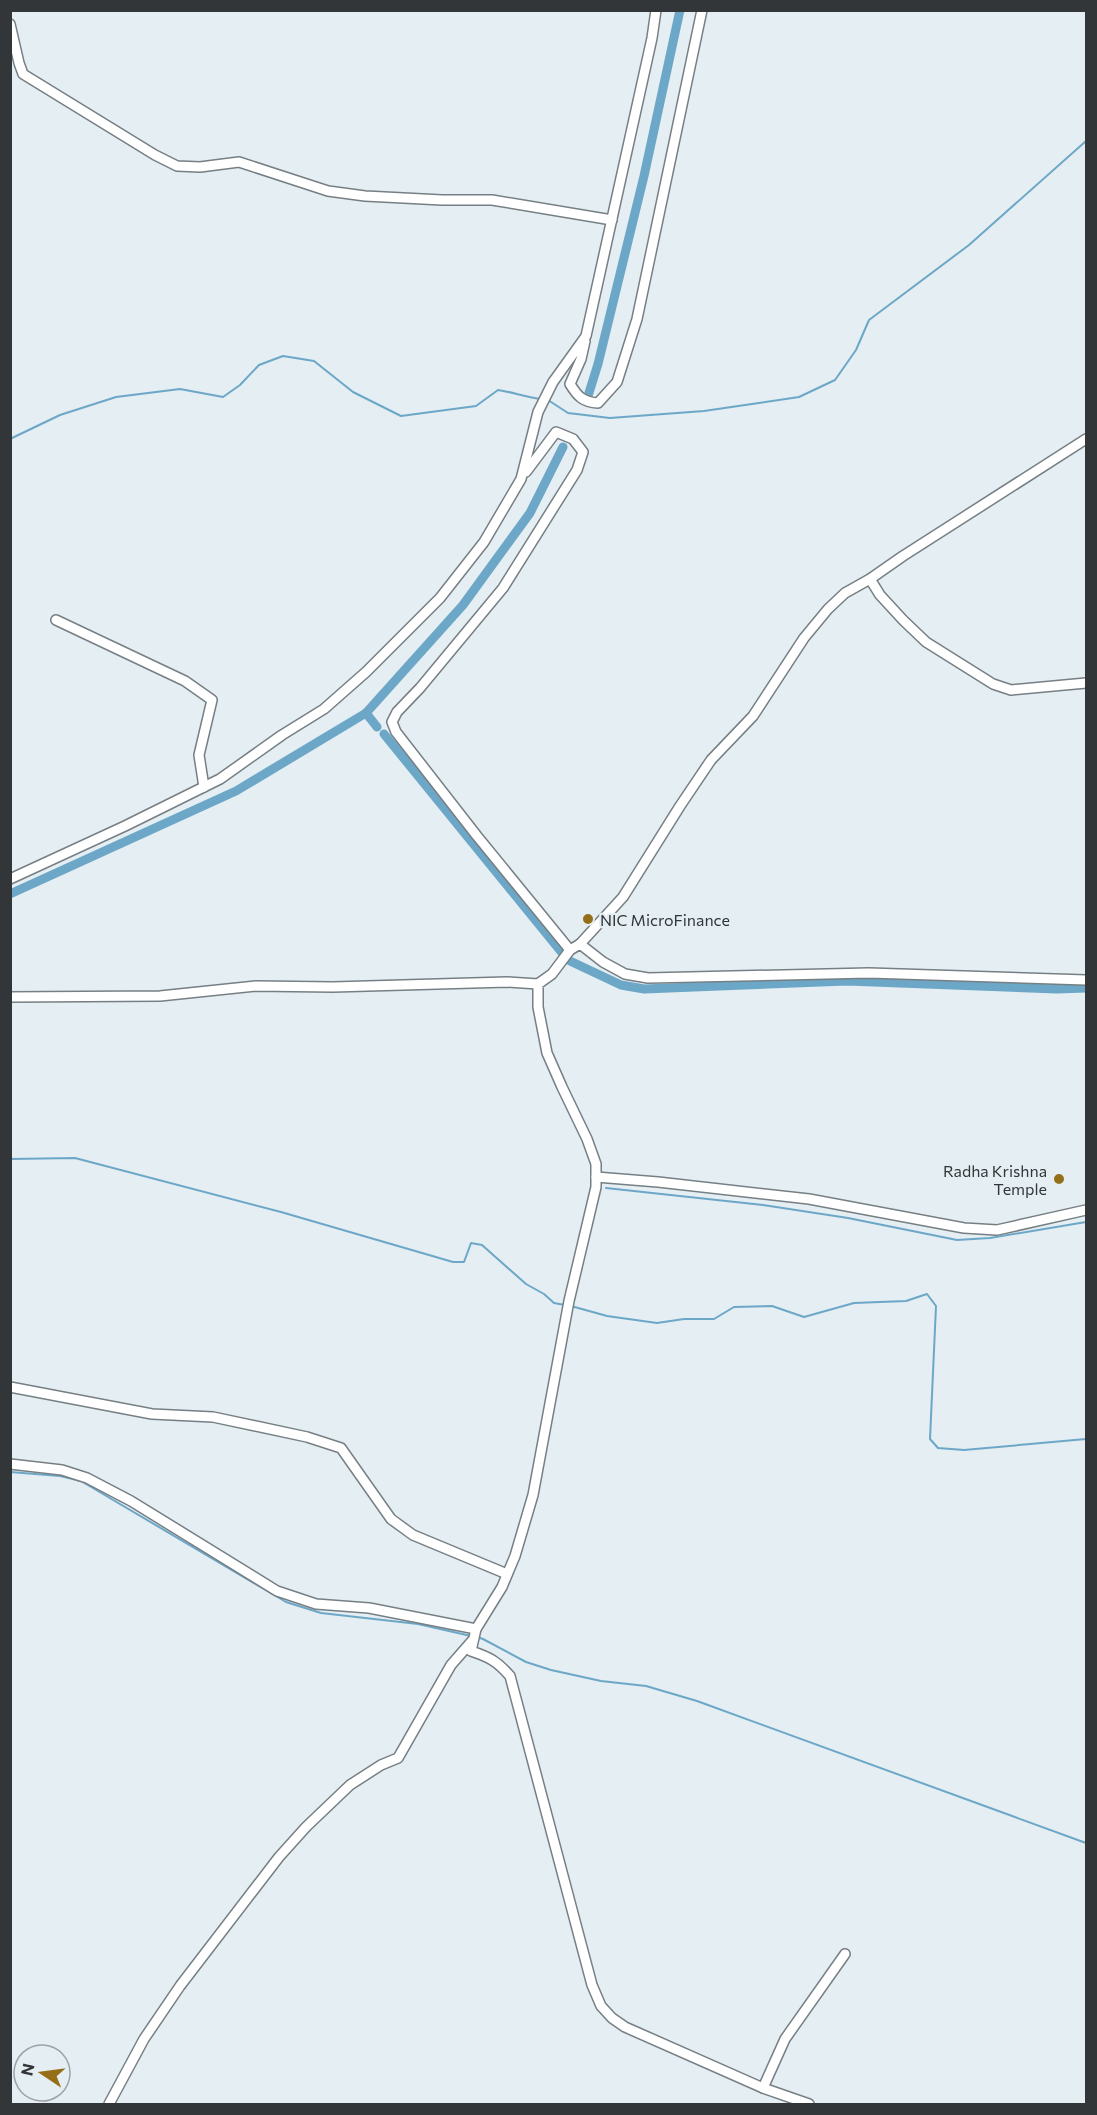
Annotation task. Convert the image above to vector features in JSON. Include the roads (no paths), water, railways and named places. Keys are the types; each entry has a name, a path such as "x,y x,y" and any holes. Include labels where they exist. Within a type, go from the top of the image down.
{"street":[{"path":"656,10 652,38 581,359 570,384 578,397 598,404 617,382 638,319 702,10"},
{"path":"10,24 23,74 155,155 177,166 200,167 239,162 328,191 364,196 492,200 612,220"},
{"path":"521,479 538,412 554,382 586,336"},
{"path":"10,879 220,779 282,735 324,709 366,672 440,598 484,542 521,479 556,432 573,439 583,452 577,470 503,588 392,722 396,732 477,836 570,950"},
{"path":"10,997 160,996 256,986 333,987 507,982 538,984 552,974 570,950 580,944 623,897 711,760 753,716 804,638 844,593 870,579 1086,439"},
{"path":"870,579 895,612 926,642 993,684 1011,690 1086,683"},
{"path":"56,620 185,681 212,700 200,755 204,787"},
{"path":"580,944 603,962 625,974 648,978 869,973 1086,980"},
{"path":"538,984 538,1007 547,1053 596,1164 596,1187 568,1305 533,1495 515,1556 502,1587 476,1629 471,1651 499,1664 510,1676 576,1928 592,1985 601,2006 625,2027 763,2088 809,2104"},
{"path":"596,1177 809,1199 964,1228 997,1230 1086,1210"},
{"path":"10,1387 152,1414 213,1417 307,1437 341,1448 391,1519 412,1535 507,1574"},
{"path":"10,1464 62,1470 87,1478 130,1501 277,1591 316,1604 369,1608 476,1629"},
{"path":"110,2104 144,2039 174,1995 279,1857 306,1827 350,1785 381,1765 398,1758 451,1665 472,1641"},
{"path":"763,2088 785,2039 845,1954"}],"waterway":[{"path":"588,396 644,176 680,10"},
{"path":"548,400 568,413 610,418 704,411 799,397 835,380 856,350 869,320 969,245 1086,141"},
{"path":"10,439 60,415 116,397 180,389 223,397 240,385 259,365 283,356 314,361 353,392 401,416 476,406 498,390 542,399"},
{"path":"10,894 236,791 366,713 463,605 530,513 563,447"},
{"path":"366,713 377,727"},
{"path":"384,734 563,954"},
{"path":"570,961 621,985 644,989 847,981 1057,989 1086,988"},
{"path":"10,1159 75,1158 281,1212 453,1262 464,1262 471,1243 482,1245 526,1284 544,1294 554,1303 565,1305"},
{"path":"606,1188 763,1205 848,1218 957,1240 990,1238 1086,1222"},
{"path":"571,1306 607,1316 657,1323 684,1319 714,1319 734,1307 772,1306 804,1317 854,1303 906,1301 927,1294 936,1306 930,1439 938,1448 964,1450 1086,1439"},
{"path":"10,1472 60,1476 81,1481 286,1602 321,1613 418,1624 471,1636"},
{"path":"477,1637 526,1662 551,1670 601,1681 646,1686 697,1701 1086,1843"}],"place":[{"name":"NIC MicroFinance","path":"588,919"},
{"name":"Radha Krishna Temple","path":"1059,1179"}]}
